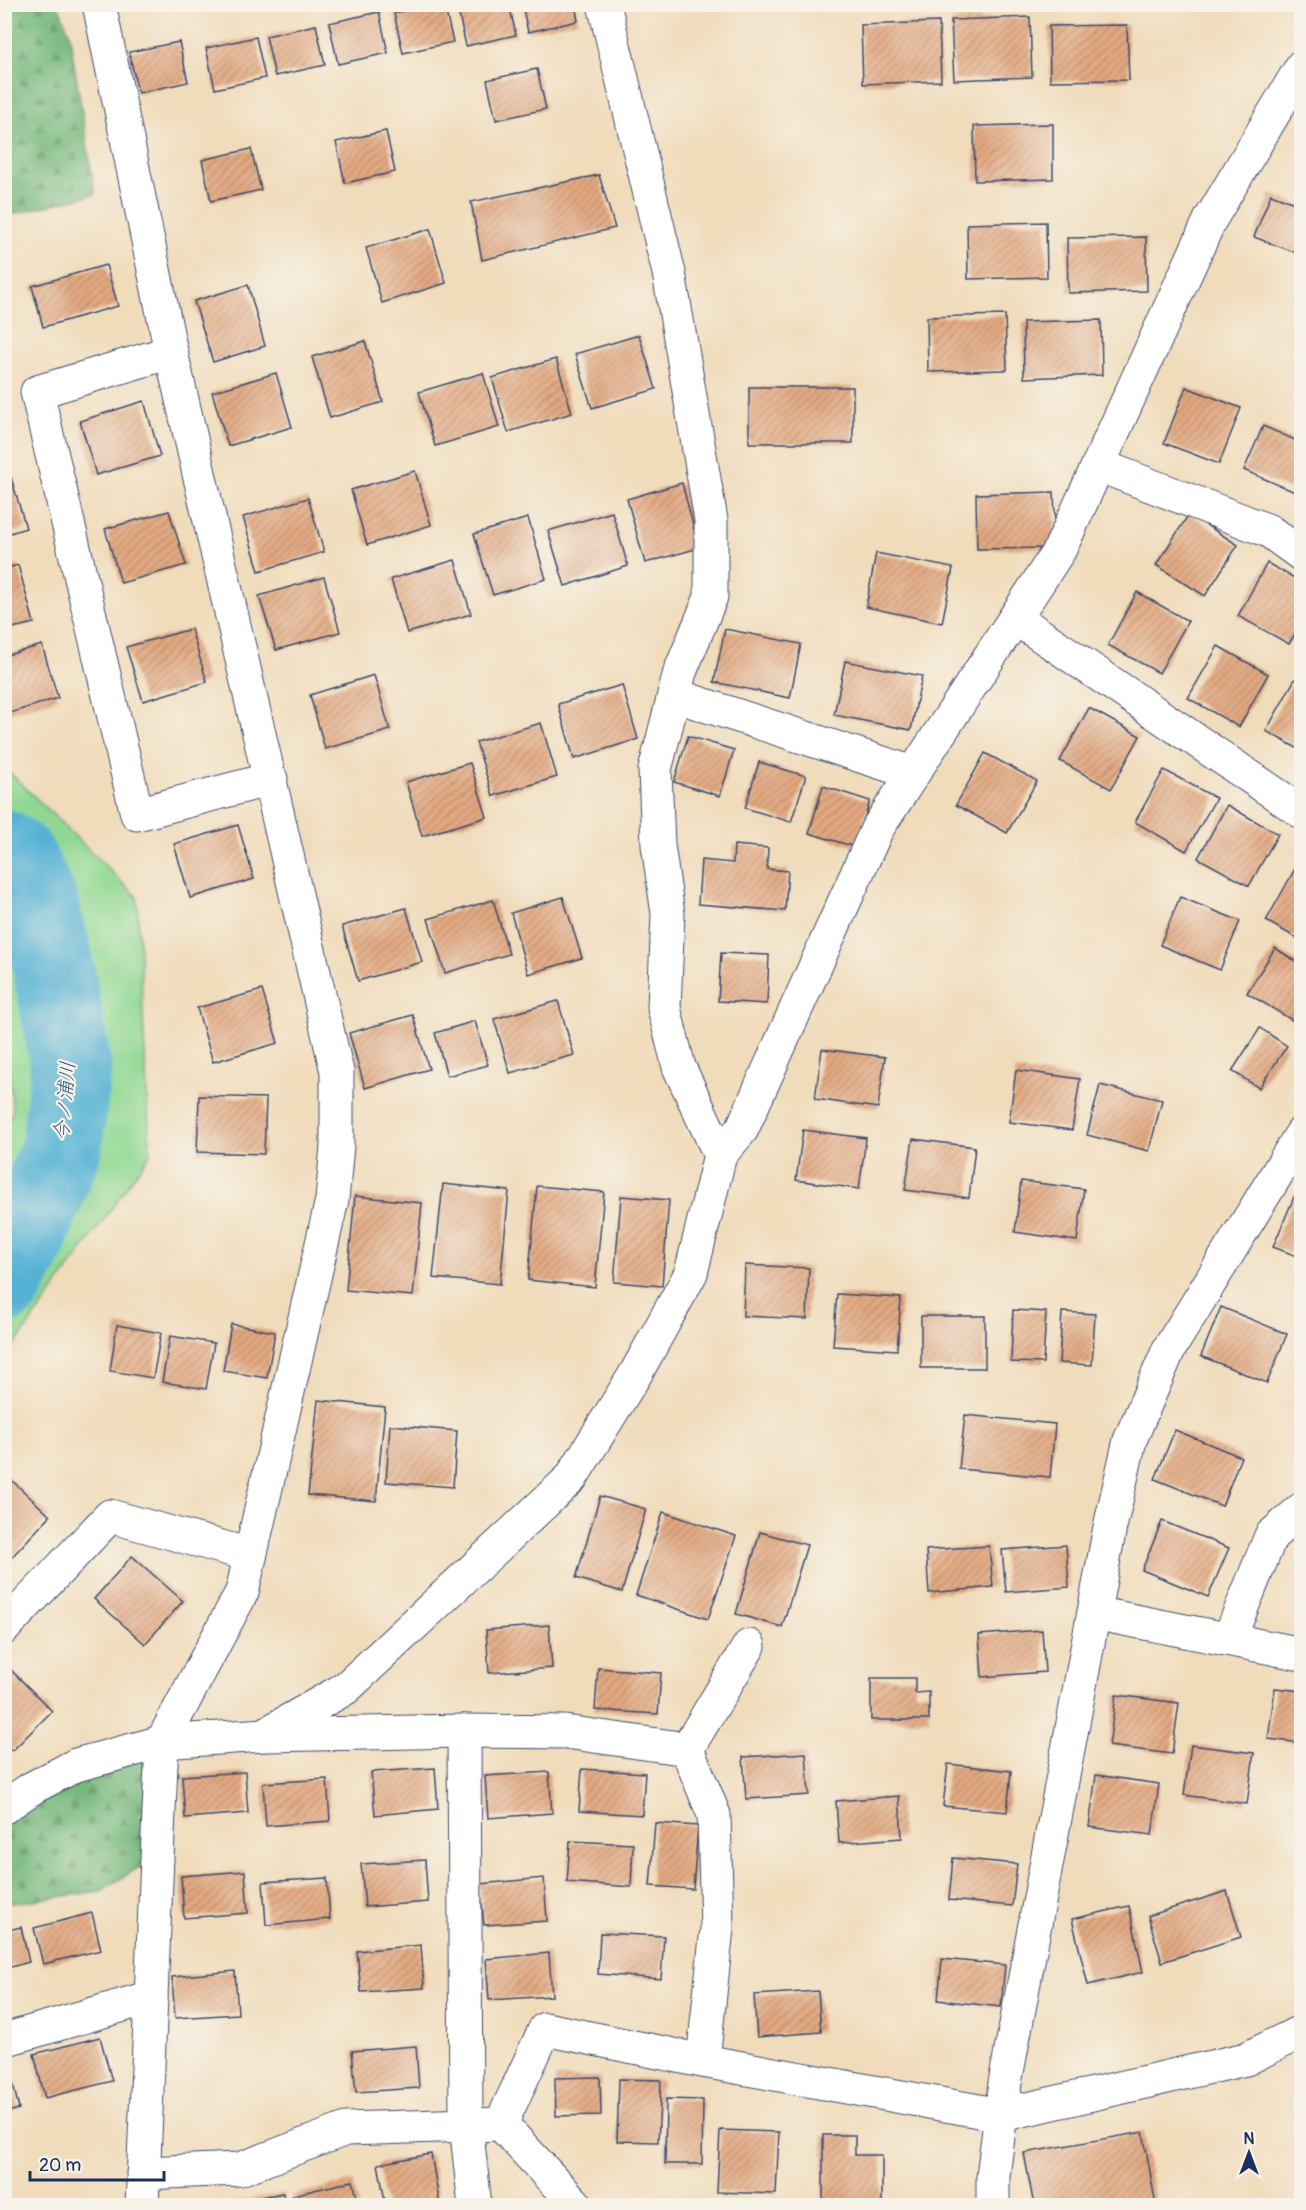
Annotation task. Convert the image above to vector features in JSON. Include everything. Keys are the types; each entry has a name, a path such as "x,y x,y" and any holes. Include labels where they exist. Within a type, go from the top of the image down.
{"street":[{"path":"99,4 171,352 337,1072 337,1146 332,1200 242,1592 162,1742 142,2205"},
{"path":"604,4 669,273 711,520 711,597 680,672 655,770 658,845 668,914 664,1008 679,1067 720,1155"},
{"path":"264,1735 346,1688 571,1478 636,1373 691,1273 720,1155 742,1129 877,829 1060,549 1210,220 1302,66"},
{"path":"171,352 37,392 137,814 271,779"},
{"path":"1098,465 1269,531 1302,555"},
{"path":"1015,618 1302,812"},
{"path":"674,695 914,773"},
{"path":"993,2205 993,2176 1007,2071 1094,1613 1130,1440 1169,1349 1302,1133"},
{"path":"1228,1639 1271,1536 1302,1509"},
{"path":"4,1628 110,1516 250,1556"},
{"path":"1094,1613 1302,1654"},
{"path":"687,1749 749,1646"},
{"path":"464,1731 466,2125 475,2205"},
{"path":"4,1807 32,1788 76,1765 162,1742 264,1735 464,1731 565,1732 687,1749"},
{"path":"687,1749 714,1815 717,1928 703,2061"},
{"path":"4,2040 151,1996"},
{"path":"501,2124 545,2028 703,2061 1001,2115 1246,2059 1302,2031"},
{"path":"143,2173 240,2169 346,2129 501,2124 577,2205"}],"green space":[{"path":"4,5 58,5 69,32 95,194 5,216"},
{"path":"5,768 137,897 150,1154 5,1359 4,1128 13,1111 4,1018"},
{"path":"142,1747 157,1856 101,1891 5,1904 4,1807"}],"building":[{"path":"432,4 444,4 453,42 403,53 394,13"},
{"path":"509,4 516,35 466,46 457,6"},
{"path":"522,4 575,4 578,21 528,32"},
{"path":"379,12 388,53 338,64 329,23"},
{"path":"1030,17 1032,77 954,80 951,20"},
{"path":"939,22 941,81 863,84 861,25"},
{"path":"316,25 325,65 275,76 266,36"},
{"path":"1127,25 1129,80 1050,81 1049,26"},
{"path":"256,37 265,78 215,89 206,48"},
{"path":"179,42 188,82 138,93 129,52"},
{"path":"537,69 546,109 496,120 487,80"},
{"path":"1053,124 1053,179 975,181 974,126"},
{"path":"386,131 395,172 345,183 336,142"},
{"path":"251,149 261,190 211,201 202,160"},
{"path":"599,175 615,228 482,260 471,202"},
{"path":"1271,194 1302,206 1302,255 1254,237"},
{"path":"1046,222 1047,277 968,279 967,224"},
{"path":"430,229 446,283 382,303 366,248"},
{"path":"1146,237 1147,291 1068,293 1067,238"},
{"path":"106,265 118,306 43,327 32,286"},
{"path":"248,285 265,346 213,362 194,301"},
{"path":"1005,315 1007,370 928,372 927,317"},
{"path":"1101,320 1102,375 1024,378 1023,322"},
{"path":"639,335 656,389 592,408 575,354"},
{"path":"365,341 383,402 330,418 312,357"},
{"path":"556,359 572,413 508,432 492,378"},
{"path":"276,373 292,427 228,446 212,392"},
{"path":"483,373 499,427 435,446 419,392"},
{"path":"749,387 853,387 853,443 749,443"},
{"path":"1186,387 1241,408 1219,464 1164,443"},
{"path":"144,401 160,456 96,475 80,421"},
{"path":"1263,426 1302,443 1302,477 1295,492 1244,470"},
{"path":"415,471 431,525 367,545 351,490"},
{"path":"10,474 26,528 4,535 4,476"},
{"path":"682,483 699,548 645,563 627,499"},
{"path":"1054,492 1056,548 977,549 976,494"},
{"path":"308,498 324,552 259,571 243,517"},
{"path":"169,511 186,565 121,583 105,529"},
{"path":"612,512 628,566 565,586 548,531"},
{"path":"1189,514 1238,545 1205,596 1156,565"},
{"path":"528,518 546,579 493,595 474,534"},
{"path":"876,553 953,568 942,623 866,607"},
{"path":"455,560 471,614 407,633 391,579"},
{"path":"1267,563 1302,582 1302,622 1289,644 1238,616"},
{"path":"18,565 34,623 4,630 4,569"},
{"path":"324,577 340,632 276,650 259,596"},
{"path":"1137,592 1188,621 1159,673 1108,645"},
{"path":"191,629 207,682 143,701 126,647"},
{"path":"725,629 801,644 790,698 714,682"},
{"path":"42,645 58,698 4,715 4,656"},
{"path":"1218,646 1268,674 1239,727 1188,698"},
{"path":"845,661 922,676 911,730 834,715"},
{"path":"374,675 390,730 325,749 310,695"},
{"path":"1295,679 1302,682 1302,751 1266,731"},
{"path":"622,685 638,739 574,759 558,704"},
{"path":"1089,708 1140,736 1111,789 1060,761"},
{"path":"541,723 557,777 493,796 476,742"},
{"path":"688,736 734,750 720,796 674,782"},
{"path":"985,753 1037,781 1007,833 956,805"},
{"path":"759,762 806,776 791,822 745,808"},
{"path":"470,763 487,817 422,836 406,782"},
{"path":"1164,770 1216,798 1186,851 1135,822"},
{"path":"823,786 870,801 855,847 809,833"},
{"path":"1227,805 1278,834 1249,886 1198,858"},
{"path":"238,825 254,879 190,898 174,844"},
{"path":"734,845 768,848 767,869 788,871 785,911 698,904 701,860 733,863"},
{"path":"1295,869 1302,873 1302,941 1266,921"},
{"path":"563,897 582,958 528,974 511,913"},
{"path":"1180,897 1240,921 1220,970 1160,945"},
{"path":"493,900 509,954 445,973 428,919"},
{"path":"406,908 422,962 358,981 342,926"},
{"path":"1275,948 1302,965 1302,1026 1247,993"},
{"path":"721,953 769,955 767,1004 718,1001"},
{"path":"262,990 278,1043 213,1062 197,1008"},
{"path":"558,1001 574,1055 510,1073 494,1019"},
{"path":"413,1015 429,1069 365,1088 349,1033"},
{"path":"475,1021 488,1065 447,1076 435,1033"},
{"path":"1260,1028 1287,1046 1259,1088 1232,1071"},
{"path":"822,1049 885,1057 878,1108 815,1099"},
{"path":"1016,1070 1080,1079 1072,1130 1009,1122"},
{"path":"1100,1085 1162,1100 1149,1151 1087,1135"},
{"path":"199,1096 266,1098 264,1154 197,1152"},
{"path":"803,1130 866,1138 859,1189 796,1180"},
{"path":"913,1139 975,1147 969,1198 905,1190"},
{"path":"1021,1181 1084,1189 1077,1241 1015,1232"},
{"path":"443,1184 509,1191 500,1284 433,1278"},
{"path":"537,1186 604,1192 595,1287 528,1280"},
{"path":"355,1196 422,1203 413,1296 346,1290"},
{"path":"621,1196 669,1200 662,1286 614,1282"},
{"path":"1294,1197 1302,1201 1302,1258 1273,1247"},
{"path":"745,1265 809,1268 807,1319 743,1316"},
{"path":"837,1294 901,1298 897,1350 833,1346"},
{"path":"1221,1307 1287,1334 1267,1383 1201,1356"},
{"path":"1013,1310 1046,1312 1043,1363 1011,1362"},
{"path":"1062,1312 1095,1314 1092,1365 1059,1363"},
{"path":"921,1316 985,1316 985,1368 921,1368"},
{"path":"231,1324 275,1332 267,1378 223,1371"},
{"path":"117,1325 161,1333 153,1378 110,1371"},
{"path":"170,1336 214,1343 206,1389 162,1382"},
{"path":"318,1400 385,1407 376,1501 308,1495"},
{"path":"965,1415 1055,1424 1050,1477 959,1469"},
{"path":"390,1425 457,1431 453,1487 386,1482"},
{"path":"1175,1430 1241,1457 1222,1506 1155,1479"},
{"path":"5,1474 50,1516 9,1560 5,1556"},
{"path":"600,1496 646,1509 622,1592 576,1578"},
{"path":"663,1512 736,1536 708,1619 636,1595"},
{"path":"1162,1521 1229,1548 1208,1597 1142,1570"},
{"path":"760,1532 807,1545 782,1627 736,1614"},
{"path":"1066,1545 1069,1587 1006,1592 1002,1550"},
{"path":"989,1546 993,1587 929,1593 926,1550"},
{"path":"132,1556 183,1601 145,1644 94,1599"},
{"path":"549,1625 552,1668 489,1673 486,1630"},
{"path":"1042,1630 1045,1672 982,1677 979,1635"},
{"path":"4,1663 52,1711 12,1751 4,1744"},
{"path":"598,1668 661,1673 658,1714 595,1710"},
{"path":"871,1678 915,1678 915,1693 929,1692 929,1720 871,1720"},
{"path":"1275,1688 1302,1691 1302,1743 1268,1739"},
{"path":"1116,1695 1179,1703 1172,1754 1109,1746"},
{"path":"1191,1745 1254,1753 1247,1804 1184,1795"},
{"path":"806,1753 809,1795 746,1799 743,1757"},
{"path":"948,1764 1011,1771 1007,1812 943,1806"},
{"path":"435,1768 438,1809 375,1815 371,1772"},
{"path":"582,1769 645,1773 642,1815 579,1811"},
{"path":"245,1772 248,1813 185,1818 182,1776"},
{"path":"549,1772 552,1813 488,1818 485,1776"},
{"path":"1096,1775 1159,1784 1152,1835 1089,1827"},
{"path":"327,1779 330,1821 266,1826 263,1783"},
{"path":"899,1796 902,1838 839,1843 836,1801"},
{"path":"655,1823 698,1826 693,1889 650,1886"},
{"path":"570,1841 633,1844 631,1887 567,1882"},
{"path":"953,1858 1017,1864 1012,1906 949,1900"},
{"path":"425,1860 428,1902 365,1907 361,1864"},
{"path":"245,1871 248,1913 184,1918 181,1876"},
{"path":"327,1878 330,1919 266,1925 263,1882"},
{"path":"544,1878 547,1921 484,1925 480,1884"},
{"path":"1227,1891 1241,1937 1162,1962 1148,1916"},
{"path":"1129,1906 1143,1972 1088,1985 1072,1919"},
{"path":"92,1913 101,1950 43,1964 34,1928"},
{"path":"21,1927 29,1962 4,1969 4,1931"},
{"path":"600,1933 664,1936 661,1979 598,1974"},
{"path":"421,1945 424,1988 361,1992 357,1951"},
{"path":"549,1953 552,1996 489,2000 486,1959"},
{"path":"942,1959 1005,1965 1001,2007 938,2000"},
{"path":"235,1971 238,2014 175,2018 172,1977"},
{"path":"818,1991 821,2032 757,2037 754,1995"},
{"path":"100,2037 112,2081 45,2098 34,2054"},
{"path":"416,2046 419,2088 356,2092 352,2051"},
{"path":"11,2075 19,2109 4,2113 4,2077"},
{"path":"600,2077 601,2115 556,2116 555,2078"},
{"path":"619,2079 661,2080 658,2142 617,2141"},
{"path":"666,2099 703,2100 702,2164 665,2164"},
{"path":"720,2130 779,2132 776,2194 717,2192"},
{"path":"1143,2132 1156,2206 1034,2206 1024,2153"},
{"path":"823,2135 855,2135 855,2155 882,2155 882,2206 823,2206"},
{"path":"431,2154 440,2206 386,2206 378,2164"},
{"path":"353,2181 359,2206 296,2206 293,2195"},
{"path":"283,2193 285,2206 230,2206 230,2203"},
{"path":"941,2200 941,2206 895,2206 894,2202"}],"waterway":[{"name":"今ノ浦川","path":"4,850 16,859 36,899 51,953 71,1067 62,1145 24,1244 4,1283"}]}
